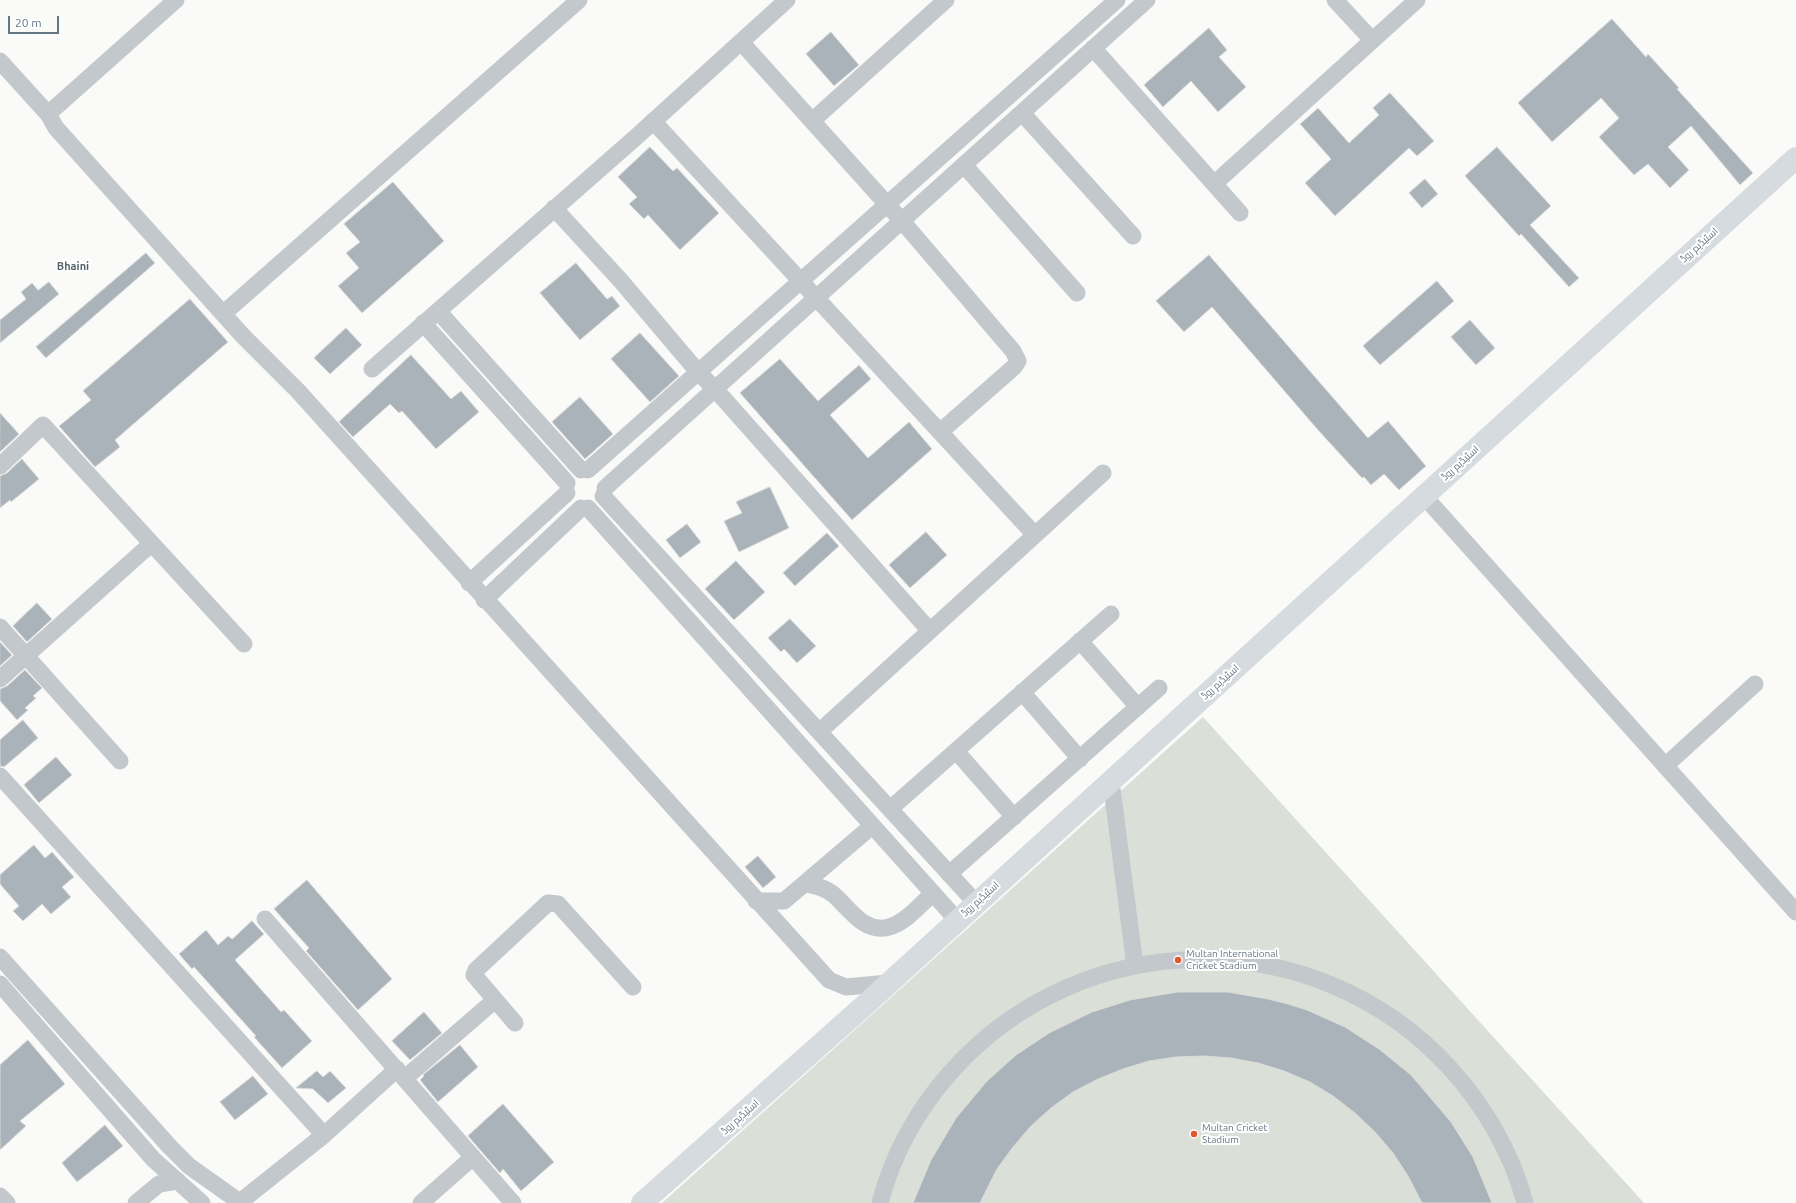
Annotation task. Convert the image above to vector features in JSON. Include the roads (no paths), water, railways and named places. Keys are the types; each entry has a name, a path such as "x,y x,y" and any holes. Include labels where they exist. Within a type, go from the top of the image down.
{"main road":[{"name":"اسٹیڈیم روڈ","path":"642,1203 888,983 1796,158"}],"street":[{"path":"48,114 176,0"},
{"path":"224,313 579,0"},
{"path":"372,369 788,0"},
{"path":"812,121 946,0"},
{"path":"469,583 567,488 570,477 585,470 698,372 1117,0"},
{"path":"484,600 584,508 597,504 604,492 715,389 1147,0"},
{"path":"1335,0 1372,40"},
{"path":"1214,184 1416,0"},
{"path":"741,42 902,220 1013,351 1018,361 1014,367 940,432"},
{"path":"1094,48 1240,213"},
{"path":"0,61 48,114 56,128 224,313 243,336 298,391 484,600 829,980 846,987 888,983"},
{"path":"1022,112 1133,236"},
{"path":"653,121 1035,535"},
{"path":"964,165 1077,293"},
{"path":"554,208 622,281 698,372 715,389 930,631"},
{"path":"438,311 585,470 598,474 601,478 604,492 819,732 976,902"},
{"path":"423,323 567,488 572,502 584,508 957,920"},
{"path":"0,466 44,425 244,644"},
{"path":"819,732 1103,473"},
{"path":"1424,496 1796,912"},
{"path":"0,679 152,544"},
{"path":"890,809 1111,614"},
{"path":"0,627 120,761"},
{"path":"1080,641 1138,706"},
{"path":"1665,766 1755,684"},
{"path":"950,874 1159,688"},
{"path":"1022,692 1080,759"},
{"path":"956,751 1014,817"},
{"path":"0,776 324,1134"},
{"path":"1111,781 1135,966"},
{"path":"756,900 784,901 806,884 872,826"},
{"path":"806,884 821,887 833,894 860,922 877,928 889,927 904,919 932,894"},
{"path":"515,1023 474,975 476,970 548,903 558,904 633,987"},
{"path":"265,919 513,1203"},
{"path":"0,957 170,1147 208,1181 241,1203 324,1134 495,1000"},
{"path":"880,1203 890,1173 912,1126 941,1084 976,1046 1017,1014 1050,995 1086,979 1135,966 1190,959 1218,959 1252,963 1292,972 1325,982 1374,1007 1419,1039 1440,1058 1471,1094 1491,1123 1515,1172 1525,1203"},
{"path":"0,984 153,1159 202,1203"},
{"path":"421,1203 473,1157"},
{"path":"136,1203 159,1184 178,1181"},
{"path":"0,1196 7,1203"}],"place":[{"name":"Multan International Cricket Stadium","path":"1178,960"},
{"name":"Multan Cricket Stadium","path":"1194,1134"}],"district":[{"name":"Bhaini","path":"73,266"}]}
